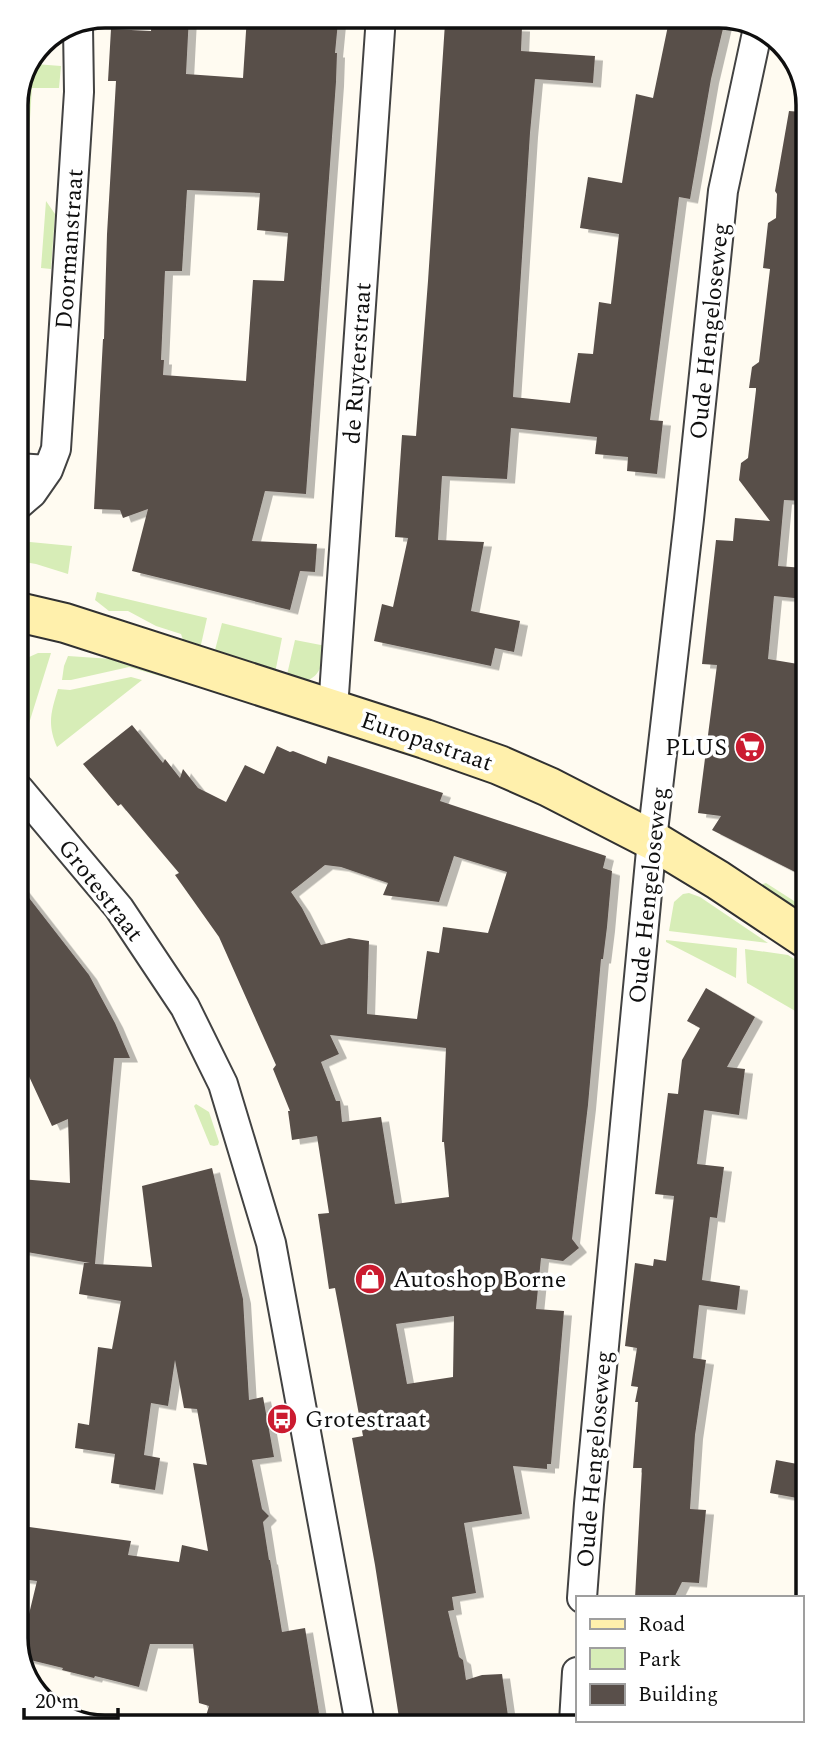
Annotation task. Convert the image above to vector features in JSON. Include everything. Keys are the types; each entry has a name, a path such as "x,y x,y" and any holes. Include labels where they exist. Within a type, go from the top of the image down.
{"street":[{"name":"de Ruyterstraat","path":"332,709 380,28"},
{"name":"Doormanstraat","path":"48,470 56,449 78,106 78,33"},
{"name":"Oude Hengeloseweg","path":"582,1596 652,840 688,532 723,191 756,38"},
{"path":"28,469 48,470 28,497"},
{"name":"Europastraat","path":"28,614 65,622 499,765 549,787 652,840 796,932"},
{"name":"Grotestraat","path":"28,800 119,908 185,1007 223,1084 271,1243 358,1715"},
{"path":"574,1715 576,1689"}],"green space":[{"path":"40,64 61,66 59,88 32,88 28,149 28,100 36,71"},
{"path":"46,201 55,214 51,269 41,268"},
{"path":"28,542 72,546 68,574 28,563"},
{"path":"97,592 207,618 200,649 185,645 181,634 156,626 128,611 109,611 95,600"},
{"path":"222,623 282,638 275,673 214,654"},
{"path":"295,640 326,646 319,670 304,681 286,679"},
{"path":"38,653 51,653 28,727 28,658"},
{"path":"68,656 127,660 186,677 184,683 129,667 62,680"},
{"path":"131,677 142,680 57,747 51,718 58,689 70,690"},
{"path":"766,883 796,902 796,911 756,886"},
{"path":"683,894 700,897 768,943 669,931 674,902"},
{"path":"666,942 737,948 736,978"},
{"path":"745,949 788,955 796,960 796,1011 747,983"},
{"path":"196,1104 209,1112 218,1145 210,1145 194,1106"}],"building":[{"path":"151,28 188,28 186,74 243,78 246,28 337,28 336,82 306,494 265,491 252,541 317,544 315,572 300,571 290,610 132,571 148,509 123,518 120,510 94,509 116,81 108,81 111,29 151,31","holes":["187,190 260,193 257,230 288,233 284,281 253,280 246,381 163,375 164,360 161,360 165,271 182,271"]},
{"path":"445,28 522,28 521,51 595,56 593,83 535,79 513,397 570,403 578,353 593,354 599,302 611,304 619,234 580,228 588,177 622,183 636,94 653,98 668,28 723,28 711,79 690,199 679,197 650,420 663,421 657,474 627,471 628,457 595,454 597,437 511,428 507,479 442,476 438,540 484,542 471,611 520,621 514,652 495,648 491,666 374,641 382,604 393,607 408,538 395,537 402,435 416,436"},
{"path":"789,111 796,112 796,501 784,500 778,566 796,567 796,598 774,596 768,659 796,664 796,872 712,830 721,816 698,813 717,665 702,664 716,540 733,541 735,518 770,521 739,480 741,463 748,458 756,390 749,388 752,367 759,362 770,269 763,268 768,223 776,218 775,191"},
{"path":"132,725 163,763 165,759 180,778 183,769 198,788 226,802 245,765 264,774 277,746 326,764 328,756 443,793 440,801 606,856 603,868 612,871 572,1239 579,1248 563,1261 541,1258 536,1309 564,1311 551,1464 547,1464 547,1469 513,1466 522,1514 464,1523 476,1593 452,1597 454,1610 448,1611 459,1657 463,1660 466,1680 482,1675 502,1674 508,1715 399,1715 352,1438 363,1436 335,1288 329,1289 318,1214 329,1213 317,1136 292,1140 290,1111 273,1069 276,1065 219,937 175,875 179,873 121,804 118,806 83,764","holes":["454,856 507,872 488,933 443,927 439,953 427,951 417,1019 367,1014 369,941 349,938 321,945 291,892 325,865 341,867 388,883 383,895 439,902","330,1035 446,1048 442,1142 449,1197 395,1204 381,1117 342,1122 340,1101 336,1101 321,1062 339,1054","454,1316 453,1377 407,1384 396,1324"]},
{"path":"28,897 89,975 130,1058 114,1058 95,1264 152,1267 142,1186 212,1168 243,1299 249,1400 263,1397 274,1457 252,1460 262,1509 269,1516 263,1522 282,1632 305,1628 318,1715 206,1715 209,1706 199,1703 193,1644 150,1644 139,1687 95,1676 94,1678 31,1660 28,1618 37,1581 28,1580 28,1527 131,1541 128,1555 179,1562 182,1545 208,1551 193,1463 207,1465 197,1409 184,1408 175,1360 168,1406 151,1403 144,1455 160,1458 155,1490 111,1483 115,1454 75,1448 78,1423 89,1425 98,1347 112,1349 121,1301 79,1294 84,1263 90,1263 28,1252 28,1180 70,1183 68,1119 52,1126 28,1074"},
{"path":"706,988 755,1017 727,1067 745,1069 739,1115 704,1110 697,1164 724,1167 717,1218 710,1217 702,1280 740,1286 737,1310 699,1305 693,1358 706,1360 695,1435 690,1509 706,1510 699,1583 682,1582 675,1596 635,1596 642,1468 633,1468 638,1387 631,1386 637,1348 625,1346 635,1263 653,1266 654,1259 666,1261 674,1196 655,1194 668,1093 678,1094 682,1060 700,1028 687,1021"},
{"path":"776,1460 796,1464 796,1498 770,1493"}],"place":[{"name":"PLUS","path":"750,747"},
{"name":"Autoshop Borne","path":"370,1279"},
{"name":"Grotestraat","path":"282,1419"}]}
